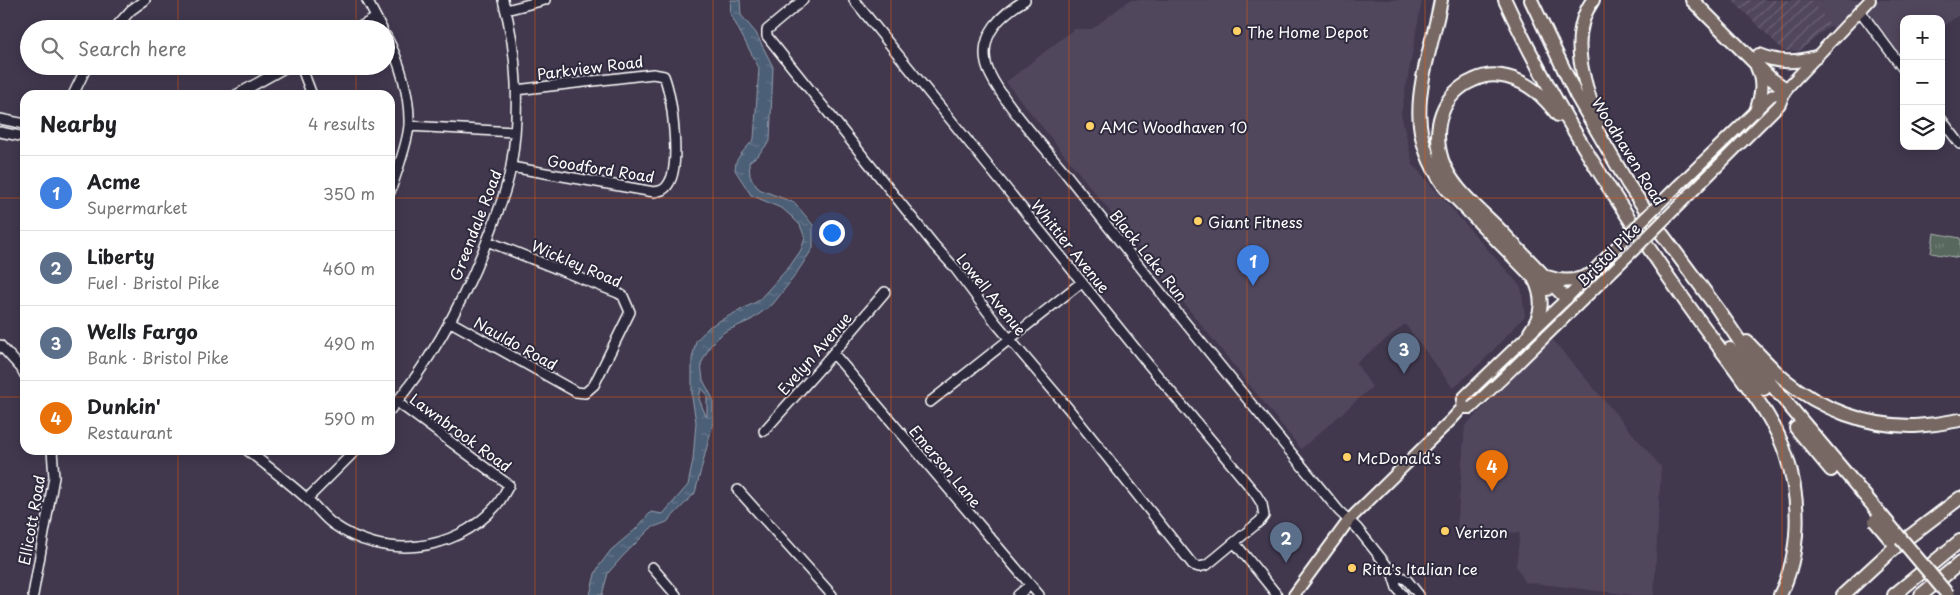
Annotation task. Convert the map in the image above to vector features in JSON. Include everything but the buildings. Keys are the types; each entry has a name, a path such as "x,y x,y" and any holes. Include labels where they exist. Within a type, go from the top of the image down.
{"highway":[{"path":"1441,0 1418,100 1420,130 1425,150 1446,188 1567,304"},
{"path":"1505,0 1549,88 1594,162 1666,272 1762,405 1779,436 1795,488 1797,517 1793,552 1780,595"},
{"name":"Woodhaven Road","path":"1530,0 1576,95 1609,153 1662,234 1717,308"},
{"path":"1593,0 1581,24 1580,55 1589,96 1609,153"},
{"path":"1692,0 1757,59 1762,81 1762,94 1756,111"},
{"path":"1705,0 1786,89"},
{"path":"1757,59 1786,62 1816,57"},
{"path":"1587,276 1570,281 1539,277 1452,180 1445,167 1438,144 1438,128 1441,114 1448,100 1464,85 1476,79 1489,76 1506,76 1526,84 1539,93 1594,162"},
{"path":"1666,272 1878,518 1948,595"},
{"path":"1530,332 1538,321 1541,308 1539,277"},
{"path":"1717,308 1776,372 1793,386 1824,405 1865,420 1894,425 1924,425 1960,420"},
{"path":"1717,308 1765,377 1937,595"},
{"path":"1843,595 1892,549 1960,498"},
{"path":"1894,595 1960,541"},
{"path":"1921,595 1960,563"}],"main road":[{"name":"Bristol Pike","path":"1294,595 1349,520 1462,408 1463,398 1530,332 1638,246 1780,104 1786,89 1870,0"},
{"name":"Bristol Pike","path":"1462,408 1470,408 1567,304 1587,276 1657,206 1771,96 1786,89"}],"street":[{"path":"122,20 131,10 145,0"},
{"path":"367,0 376,18 372,20"},
{"name":"Greendale Road","path":"395,404 426,360 470,281 500,206 511,167 516,90 512,48 506,10 502,0"},
{"path":"506,10 545,0"},
{"name":"Lowell Avenue","path":"803,0 767,30 767,36 1010,339 1068,408 1193,566 1207,565 1235,543"},
{"name":"Whittier Avenue","path":"854,0 1255,494 1264,510 1264,516 1235,543"},
{"name":"Black Lake Run","path":"1025,0 1010,4 991,29 986,46 986,63 993,80 1258,414 1392,572"},
{"path":"1860,11 1900,65"},
{"path":"395,56 401,69 409,126 395,178"},
{"name":"Parkview Road","path":"516,90 653,74 664,76 665,80"},
{"path":"75,90 83,75"},
{"path":"245,90 272,75"},
{"path":"304,75 310,90"},
{"name":"Goodford Road","path":"511,167 654,192 662,191 670,182 674,167 674,127 669,90 665,80"},
{"path":"0,119 20,123"},
{"path":"1945,125 1960,144"},
{"path":"409,126 514,132"},
{"path":"0,132 20,136"},
{"name":"Wickley Road","path":"487,241 618,293 623,296 628,304 630,312 594,385 585,393 570,389"},
{"path":"930,402 1082,282"},
{"name":"Evelyn Avenue","path":"764,431 885,292"},
{"name":"Nauldo Road","path":"449,321 570,389"},
{"path":"0,345 20,367"},
{"name":"Emerson Lane","path":"833,353 1039,595"},
{"name":"Lawnbrook Road","path":"307,498 333,524 361,540 390,548 416,548 446,541 476,524 496,506 510,485 397,402"},
{"name":"Ellicott Road","path":"33,595 54,477 52,455"},
{"path":"253,455 307,498 351,455"},
{"path":"738,490 832,595"},
{"path":"1235,543 1276,595"},
{"path":"652,567 676,595"},
{"path":"1392,572 1397,588 1403,595"},
{"path":"1392,572 1407,580 1419,595"},
{"path":"1018,595 1030,585"}],"shaded area":[{"path":"1130,0 1422,0 1401,114 1413,165 1521,287 1525,316 1483,361 1453,388 1405,324 1356,363 1372,387 1301,449 1006,82 1074,29 1092,29"},
{"path":"1732,0 1811,0 1831,25 1799,51 1784,51"},
{"path":"1811,0 1960,0 1960,14 1945,25 1945,15 1900,15 1899,60 1866,16 1842,40"},
{"path":"1552,339 1661,467 1654,595 1632,595 1525,582 1516,566 1520,533 1457,528 1465,426"}],"green space":[{"path":"1934,233 1960,238 1960,258 1931,253"}],"water":[{"path":"731,0 740,0 741,15 756,33 773,67 770,141 749,162 750,176 761,190 795,203 813,225 813,248 773,304 751,320 724,332 710,346 701,364 703,380 713,399 713,423 695,493 667,522 651,528 623,556 608,573 602,595 590,595 595,574 611,550 636,529 651,512 663,514 688,485 693,460 696,422 692,397 692,359 696,341 709,327 758,301 790,266 801,250 805,238 800,225 783,209 751,195 735,170 736,162 740,155 754,139 759,68 730,13","holes":["701,388 707,394 707,416 706,416 699,399"]}],"place":[{"name":"The Home Depot","path":"1237,31"},
{"name":"AMC Woodhaven 10","path":"1090,126"},
{"name":"Giant Fitness","path":"1198,221"},
{"name":"Acme","path":"1253,286"},
{"name":"Wells Fargo","path":"1404,374"},
{"name":"McDonald's","path":"1347,457"},
{"name":"Dunkin'","path":"1492,491"},
{"name":"Verizon","path":"1445,531"},
{"name":"Liberty","path":"1286,563"},
{"name":"Rita's Italian Ice","path":"1352,568"}]}
